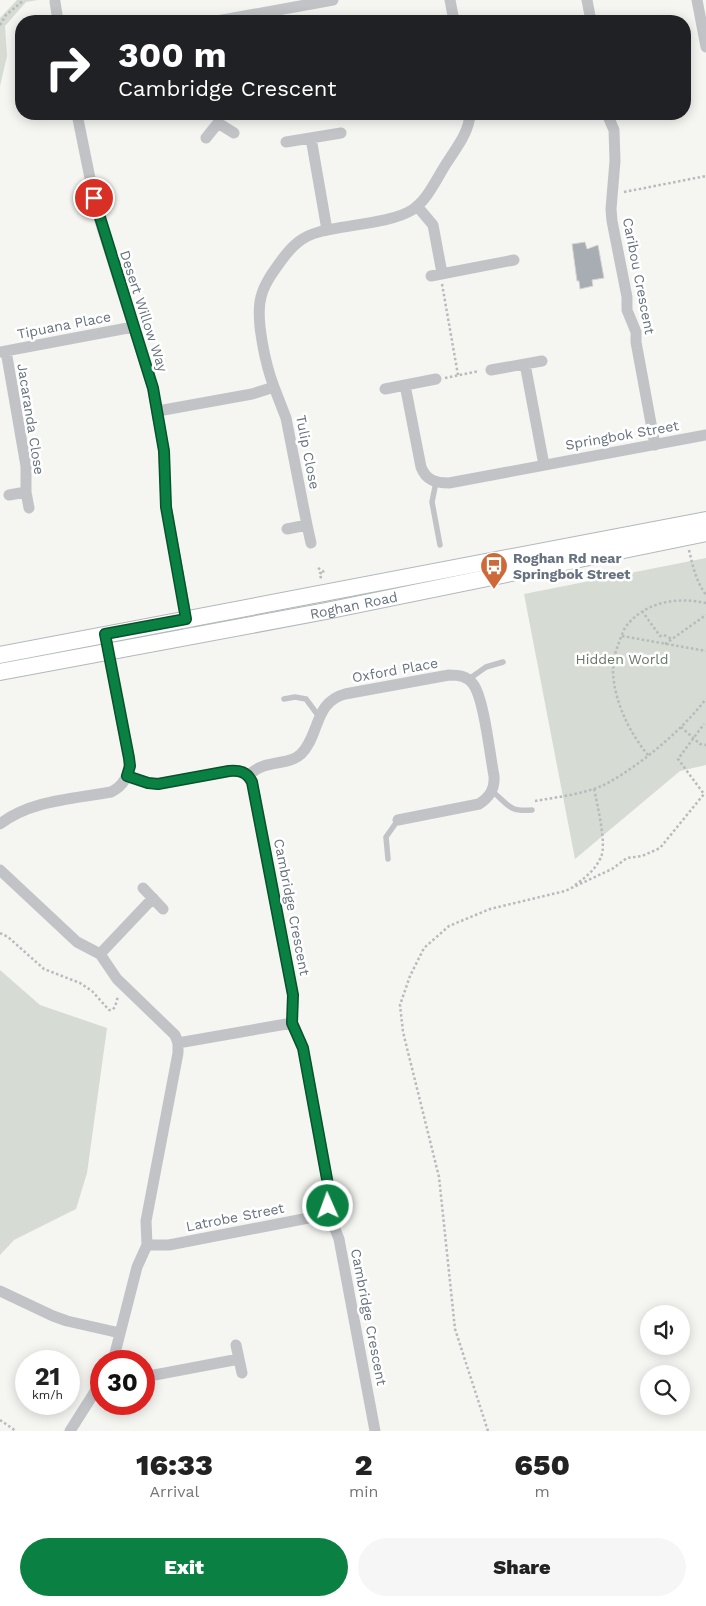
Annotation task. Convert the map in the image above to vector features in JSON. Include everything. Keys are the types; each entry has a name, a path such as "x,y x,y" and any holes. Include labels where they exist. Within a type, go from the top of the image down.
{"main road":[{"name":"Roghan Road","path":"0,655 706,520"},
{"name":"Roghan Road","path":"0,672 190,638 706,533"}],"street":[{"path":"250,15 333,0"},
{"path":"450,0 453,15"},
{"path":"587,0 590,15"},
{"path":"697,0 706,47"},
{"path":"55,1 57,15"},
{"name":"Desert Willow Way","path":"78,120 94,198 153,388 158,411 165,466 166,507 190,638"},
{"path":"206,138 216,120"},
{"path":"219,120 234,132"},
{"path":"469,120 464,134 428,192 417,206 433,225 436,274 514,260"},
{"name":"Caribou Crescent","path":"610,120 614,130 615,161 612,221 628,310 636,332 636,342 655,445"},
{"path":"286,142 341,133"},
{"path":"310,138 327,230"},
{"name":"Tulip Close","path":"311,543 286,418 268,368 261,331 261,297 274,271 295,244 310,235 393,218 407,213 417,206"},
{"name":"Tipuana Place","path":"3,352 133,327"},
{"name":"Jacaranda Close","path":"3,352 26,466 26,492 29,508"},
{"path":"491,370 542,361"},
{"path":"525,364 544,465"},
{"path":"385,389 436,380"},
{"path":"405,385 420,467 426,476 436,482"},
{"path":"158,411 252,394 274,387"},
{"name":"Springbok Street","path":"436,482 448,483 706,435"},
{"name":"Jacaranda Close","path":"9,495 26,492"},
{"path":"286,529 307,525"},
{"path":"0,824 14,815 32,808 111,792 121,786 127,776 130,766 129,758 105,634"},
{"name":"Oxford Place","path":"248,776 253,770 263,765 299,756 308,744 332,698 449,675 456,675 469,680"},
{"path":"398,820 479,804 492,791 494,776 481,702 476,688 469,680"},
{"path":"127,776 148,783 158,784 234,770 248,776"},
{"name":"Cambridge Crescent","path":"248,776 254,787 293,995 292,1023 303,1048 329,1190 329,1214 339,1239 375,1431"},
{"path":"0,870 76,942 100,954 113,975 172,1031 178,1043 146,1221 147,1246 136,1267 116,1350"},
{"path":"143,888 163,908"},
{"path":"100,954 153,898"},
{"path":"178,1043 292,1023"},
{"name":"Latrobe Street","path":"147,1246 169,1245 329,1214"},
{"path":"0,1291 67,1321 120,1333"},
{"path":"236,1345 242,1373"},
{"path":"155,1375 239,1359"},
{"path":"70,1431 90,1399"}],"lane":[{"path":"436,482 432,502 440,545"},
{"path":"469,680 486,667 503,662"},
{"path":"284,699 295,697 306,699 320,718"},
{"path":"492,791 513,810 532,810"},
{"path":"388,859 386,837 398,820"}],"path":[{"path":"0,25 6,15 24,0"},
{"path":"612,194 706,176"},
{"path":"436,274 441,279 458,375"},
{"path":"436,380 491,370"},
{"path":"690,555 695,575 706,595"},
{"path":"318,568 324,573 320,573 322,583"},
{"path":"648,755 636,740 626,722 616,690 613,670 615,653 628,624 642,611 667,601 706,603"},
{"path":"642,611 660,636 664,635 672,639"},
{"path":"666,644 706,615"},
{"path":"622,636 706,650"},
{"path":"526,802 563,796 605,784 648,755 681,727 706,699"},
{"path":"488,1431 455,1329 439,1178 402,1032 400,1005 410,976 424,948 449,926 490,910 565,892 612,869 627,858 642,856 660,848 704,794 678,760 704,724"},
{"path":"681,727 700,744 706,746"},
{"path":"565,892 588,877 602,857 602,832 594,788"},
{"path":"0,933 8,937 44,969 80,983 92,991 109,1010 115,1007 118,995 126,988"},
{"path":"0,1420 16,1431"}],"green space":[{"path":"17,0 38,0 26,2 5,26 7,56 0,86 0,18"},
{"name":"Hidden World","path":"706,558 706,765 680,771 575,859 524,594"},
{"path":"0,970 40,1005 107,1028 87,1173 76,1209 14,1240 0,1255"}],"building":[{"path":"585,242 587,249 598,245 604,278 592,280 593,286 580,289 579,281 577,281 572,244"}],"place":[{"name":"Roghan Rd near Springbok Street","path":"494,590"}],"route":[{"path":"94,198 153,388 164,451 166,507 186,619 105,634 129,758 130,766 127,776 148,783 158,784 229,771 240,771 246,773 252,782 294,1001 292,1023 303,1048 329,1190 328,1206"}]}
